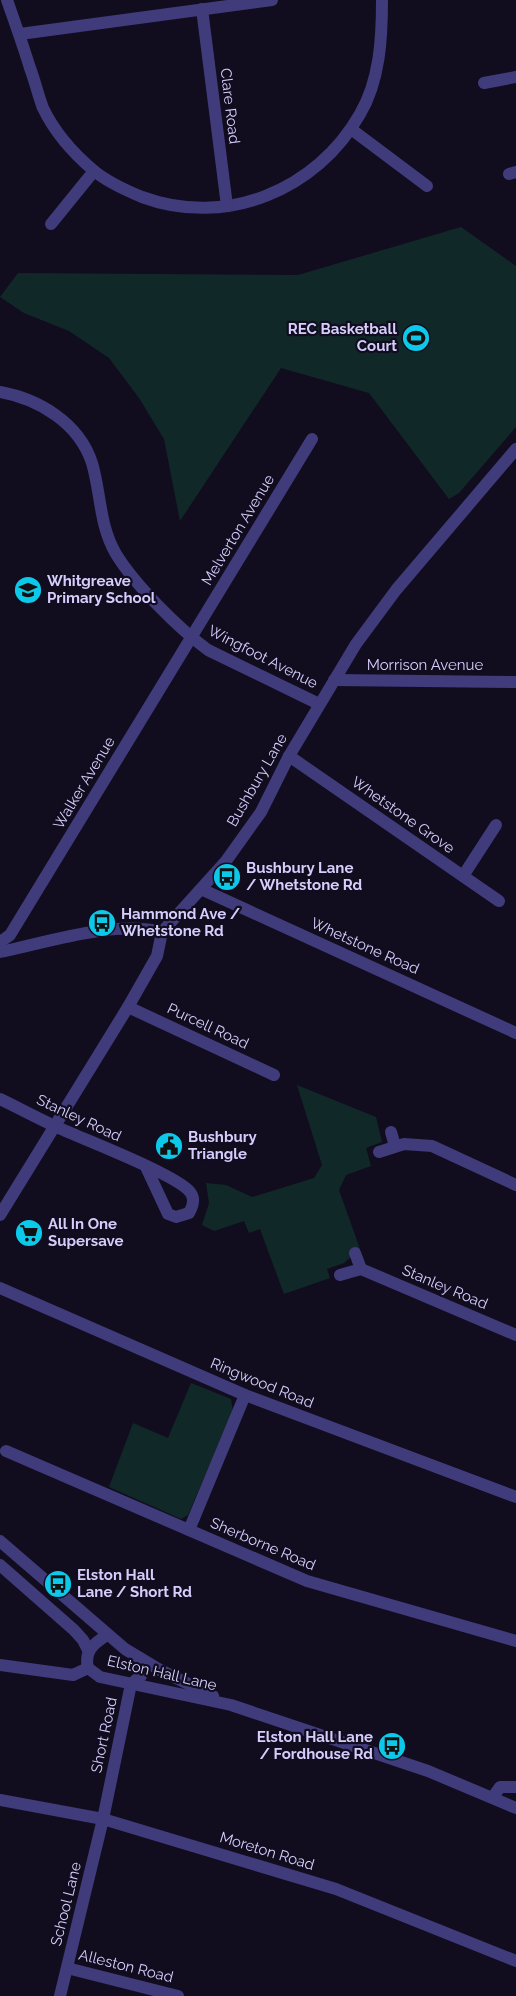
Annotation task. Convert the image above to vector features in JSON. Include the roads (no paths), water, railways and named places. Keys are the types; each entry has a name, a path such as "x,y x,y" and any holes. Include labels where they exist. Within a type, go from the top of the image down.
{"street":[{"path":"7,0 43,107 63,139 94,170 115,185 152,200 187,207 227,206 264,197 298,181 336,149 361,112 377,67 382,0"},
{"path":"20,34 272,0"},
{"name":"Clare Road","path":"202,9 227,206"},
{"path":"484,84 516,78"},
{"path":"351,129 427,186"},
{"path":"52,224 94,170"},
{"name":"Wingfoot Avenue","path":"0,392 18,395 38,404 58,416 71,428 92,462 100,512 116,554 144,588 192,638 208,650 320,704"},
{"name":"Melverton Avenue","path":"192,638 312,439"},
{"name":"Bushbury Lane","path":"162,932 226,862 261,812 289,756 356,644 396,590 516,449"},
{"name":"Walker Avenue","path":"0,942 10,935 192,638"},
{"name":"Morrison Avenue","path":"334,680 516,682"},
{"name":"Whetstone Grove","path":"289,756 499,901"},
{"path":"463,876 496,825"},
{"name":"Whetstone Road","path":"201,889 516,1033"},
{"path":"0,965 0,951 103,930 148,928 162,932 157,956 128,1007 0,1216"},
{"name":"Purcell Road","path":"128,1007 274,1075"},
{"name":"Stanley Road","path":"0,1099 146,1167"},
{"path":"391,1132 395,1146"},
{"path":"379,1152 404,1144 432,1146 516,1185"},
{"path":"340,1276 361,1268 355,1253"},
{"name":"Stanley Road","path":"361,1268 516,1335"},
{"name":"Ringwood Road","path":"0,1288 245,1395 516,1497"},
{"path":"189,1530 245,1395"},
{"name":"Sherborne Road","path":"6,1451 316,1584 516,1641"},
{"name":"Elston Hall Lane","path":"0,1541 107,1635 143,1661 231,1705"},
{"name":"Elston Hall Lane","path":"0,1565 83,1640 88,1650 88,1668"},
{"name":"Elston Hall Lane","path":"88,1650 107,1635"},
{"name":"Short Road","path":"103,1819 131,1684 140,1676 143,1661"},
{"name":"Elston Hall Lane","path":"0,1665 73,1676 88,1668"},
{"name":"Elston Hall Lane","path":"88,1668 100,1677 231,1705 420,1768 516,1808"},
{"path":"493,1797 500,1787 516,1787"},
{"name":"Moreton Road","path":"0,1800 103,1819 336,1888 516,1961"},
{"name":"School Lane","path":"60,1996 103,1819"},
{"name":"Alleston Road","path":"67,1968 178,1996"}],"place":[{"name":"REC Basketball Court","path":"416,338"},
{"name":"Whitgreave Primary School","path":"28,590"},
{"name":"Bushbury Lane / Whetstone Rd","path":"227,877"},
{"name":"Hammond Ave / Whetstone Rd","path":"102,923"},
{"name":"Bushbury Triangle","path":"169,1146"},
{"name":"All In One Supersave","path":"29,1233"},
{"name":"Elston Hall Lane / Short Rd","path":"58,1584"},
{"name":"Elston Hall Lane / Fordhouse Rd","path":"392,1746"}]}
